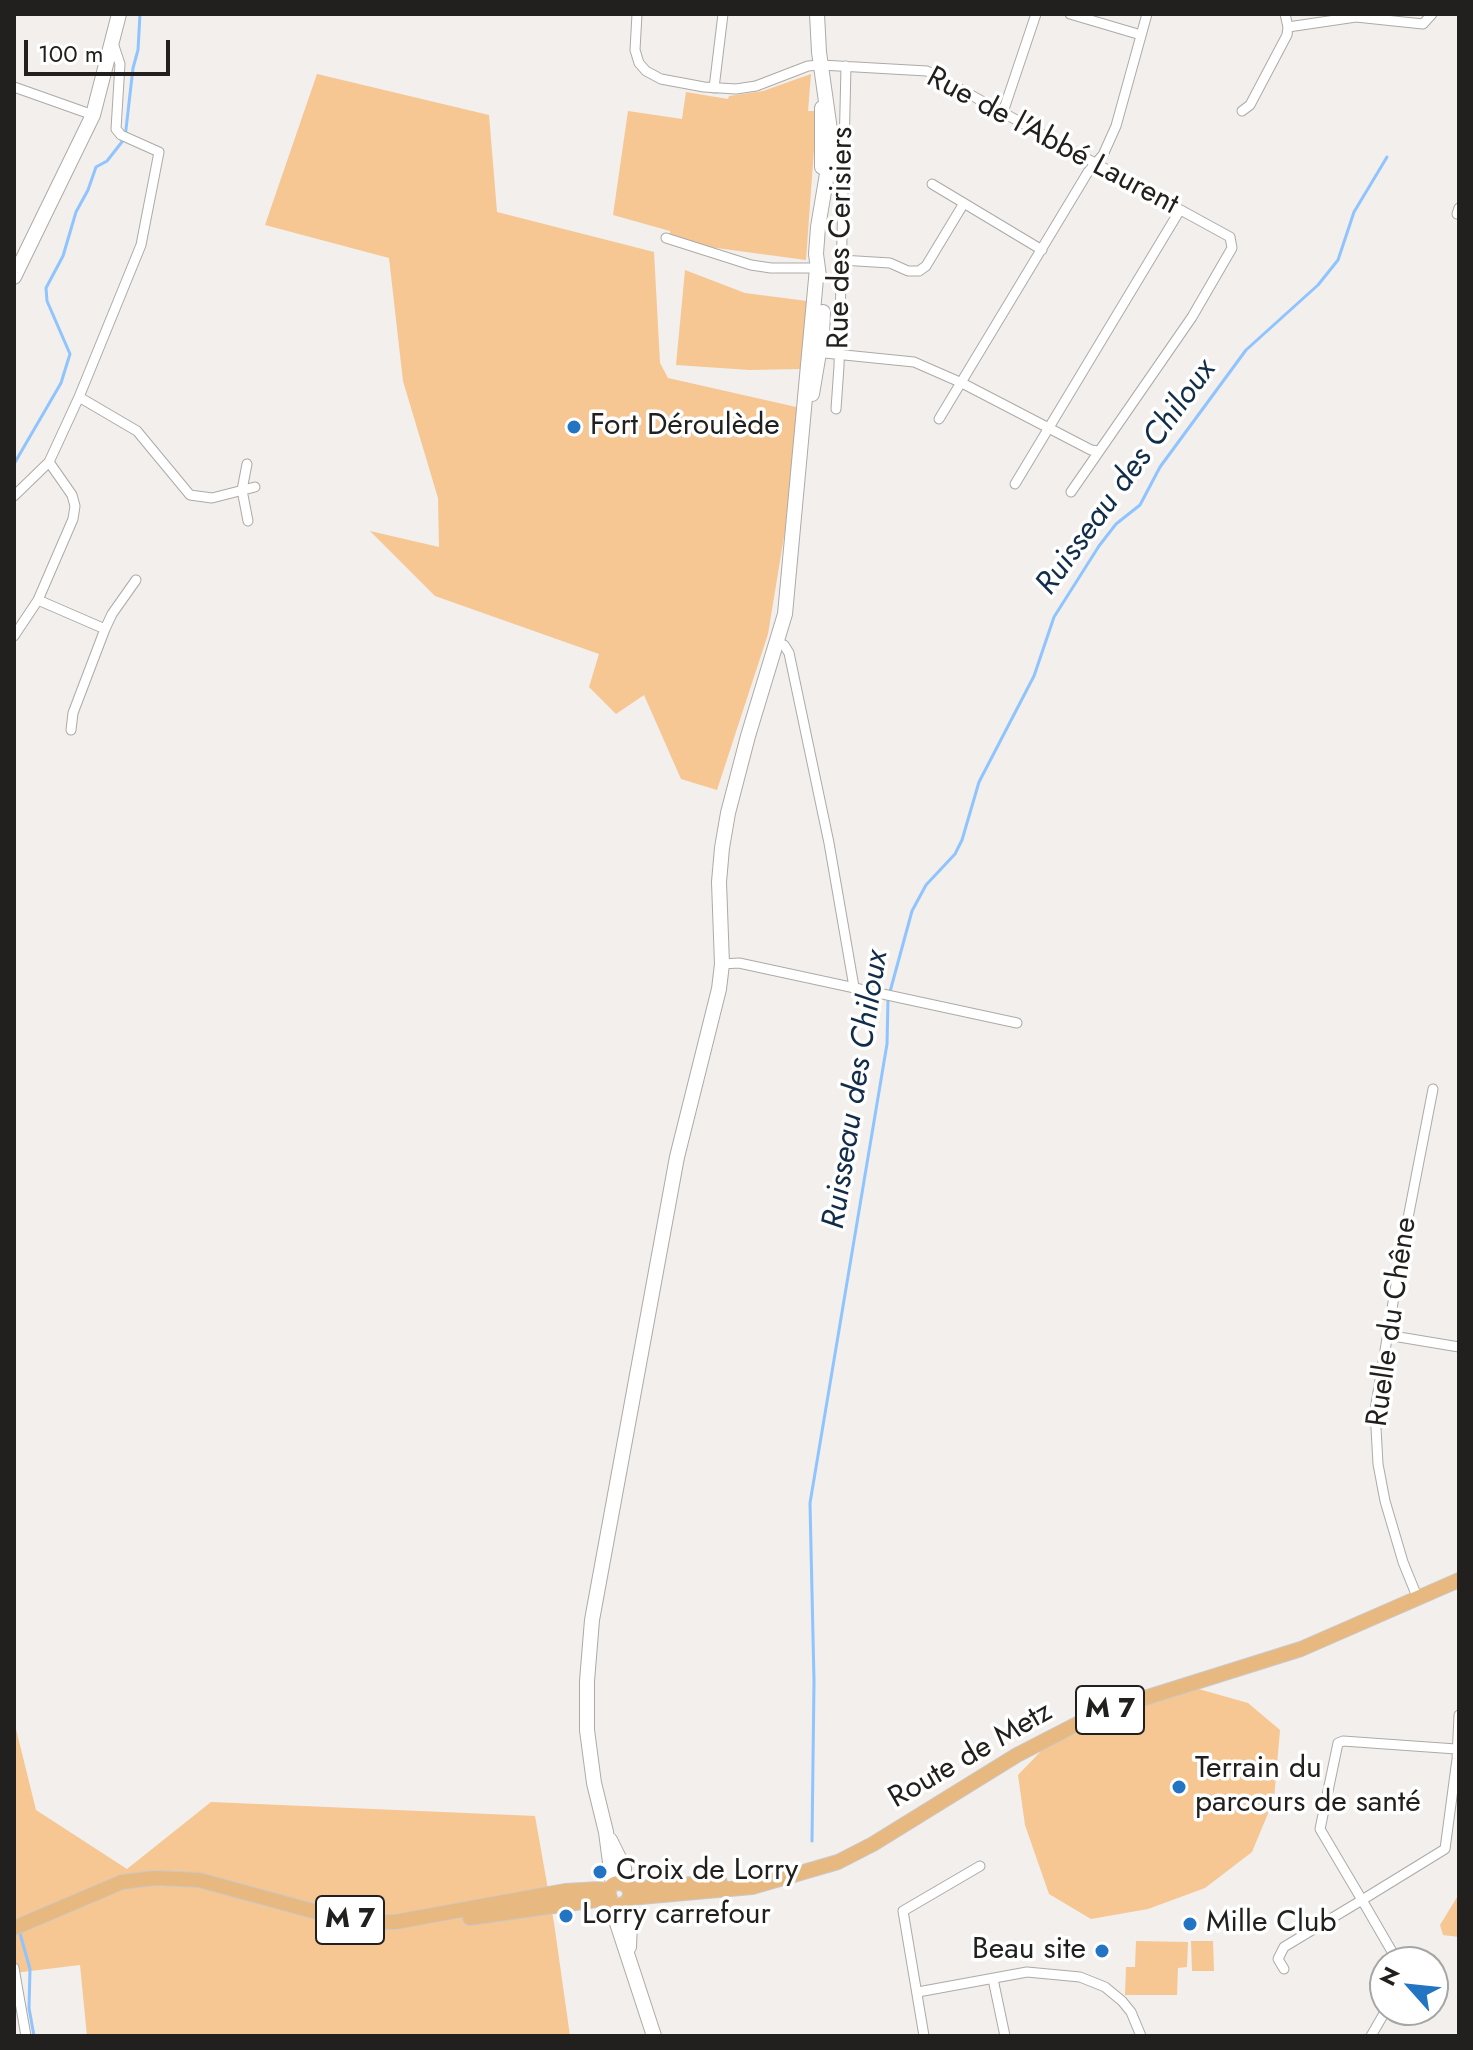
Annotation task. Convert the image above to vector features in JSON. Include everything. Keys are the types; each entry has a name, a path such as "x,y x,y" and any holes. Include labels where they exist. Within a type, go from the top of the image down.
{"main road":[{"name":"Route de Metz","path":"16,1927 122,1882 139,1879 189,1879 233,1888 346,1920 395,1922 565,1891 600,1889 619,1894 781,1879 838,1862 873,1844 1017,1755 1081,1722 1113,1708 1301,1649 1459,1580"}],"street":[{"path":"15,272 93,115 119,14"},
{"name":"Rue de l'Abbé Laurent","path":"637,14 635,50 639,63 661,79 714,88 756,86 808,66 927,71 1230,237 1232,248 1192,317 1098,451"},
{"path":"714,88 723,14"},
{"path":"654,2036 616,1920 624,1868 606,1832 594,1783 587,1730 587,1681 599,1571 623,1462 677,1157 711,1027 722,964 719,882 722,848 748,736 785,614 806,374 815,352 823,83 817,14"},
{"path":"1003,112 1036,14"},
{"path":"1070,14 1141,35"},
{"path":"939,419 1095,163 1103,155 1116,126 1147,14"},
{"path":"1242,111 1250,105 1287,35 1285,14"},
{"path":"1288,27 1356,17 1423,24 1432,14"},
{"path":"14,496 49,462 135,261 149,213 159,152 126,137 115,126 120,59 113,42"},
{"name":"Rue des Cerisiers","path":"836,409 846,66"},
{"path":"14,87 93,115"},
{"path":"932,184 1042,250"},
{"path":"841,260 890,263 908,271 919,271 926,266 964,203"},
{"path":"1015,484 1180,210"},
{"path":"666,238 751,265 817,268"},
{"path":"815,352 908,361 962,383 1098,451 1071,492"},
{"path":"79,397 137,431 190,495 212,498 255,487"},
{"path":"14,636 38,600 75,512 72,495 49,462"},
{"path":"247,464 242,490 248,521"},
{"path":"71,730 73,713 105,629 136,580"},
{"path":"38,600 105,629"},
{"path":"778,643 784,645 789,653 829,843 854,987"},
{"path":"722,964 739,963 1017,1023"},
{"name":"Ruelle du Chêne","path":"1418,1599 1403,1562 1385,1501 1378,1464 1375,1410 1433,1089"},
{"path":"1393,1336 1459,1347"},
{"path":"1284,1969 1278,1959 1284,1947 1445,1849 1457,1759 1459,1715"},
{"path":"1389,1946 1320,1829 1338,1743 1456,1749"},
{"path":"924,2036 903,1911 980,1866"},
{"path":"619,1894 630,1922 629,1955"},
{"path":"14,1968 26,2036"},
{"path":"918,1992 1027,1972 1054,1973 1093,1981 1122,2001 1131,2012 1141,2036"},
{"path":"993,1979 1005,2036"}],"shaded area":[{"path":"317,74 489,115 497,212 654,252 660,363 668,378 805,409 768,634 717,790 681,779 644,695 616,714 589,687 599,654 435,596 370,531 439,547 438,498 403,381 389,258 265,225"},
{"path":"811,74 808,111 814,111 815,135 806,260 709,247 670,236 670,231 613,215 628,111 682,119 686,92 728,99 729,96 763,91"},
{"path":"685,270 745,293 807,301 800,369 750,370 676,365"},
{"path":"1195,1688 1248,1703 1280,1730 1274,1799 1252,1852 1205,1888 1148,1909 1091,1919 1049,1894 1025,1825 1018,1775 1044,1748 1110,1718"},
{"path":"14,1721 36,1810 127,1869 211,1802 535,1816 570,2036 87,2036 80,1965 14,1973"},
{"path":"1459,1894 1459,1937 1443,1935 1440,1925"},
{"path":"1136,1941 1188,1942 1187,1967 1178,1968 1177,1995 1125,1995 1126,1967 1135,1967"},
{"path":"1191,1941 1213,1941 1214,1971 1192,1971"}],"waterway":[{"path":"14,464 61,383 70,354 47,301 46,288 63,256 76,212 96,167 107,161 125,138 140,14"},
{"name":"Ruisseau des Chiloux","path":"812,1841 814,1681 810,1503 887,1044 888,999 912,911 926,885 955,854 962,840 979,782 1034,676 1054,617 1099,546 1116,524 1140,505 1160,467 1246,350 1318,285 1338,260 1354,212 1387,157"},
{"path":"19,1930 30,1969 29,2008 34,2036"}],"place":[{"name":"Fort Déroulède","path":"574,427"},
{"name":"Terrain du parcours de santé","path":"1179,1787"},
{"name":"Croix de Lorry","path":"600,1872"},
{"name":"Lorry carrefour","path":"566,1916"},
{"name":"Mille Club","path":"1190,1924"},
{"name":"Beau site","path":"1102,1951"}]}
